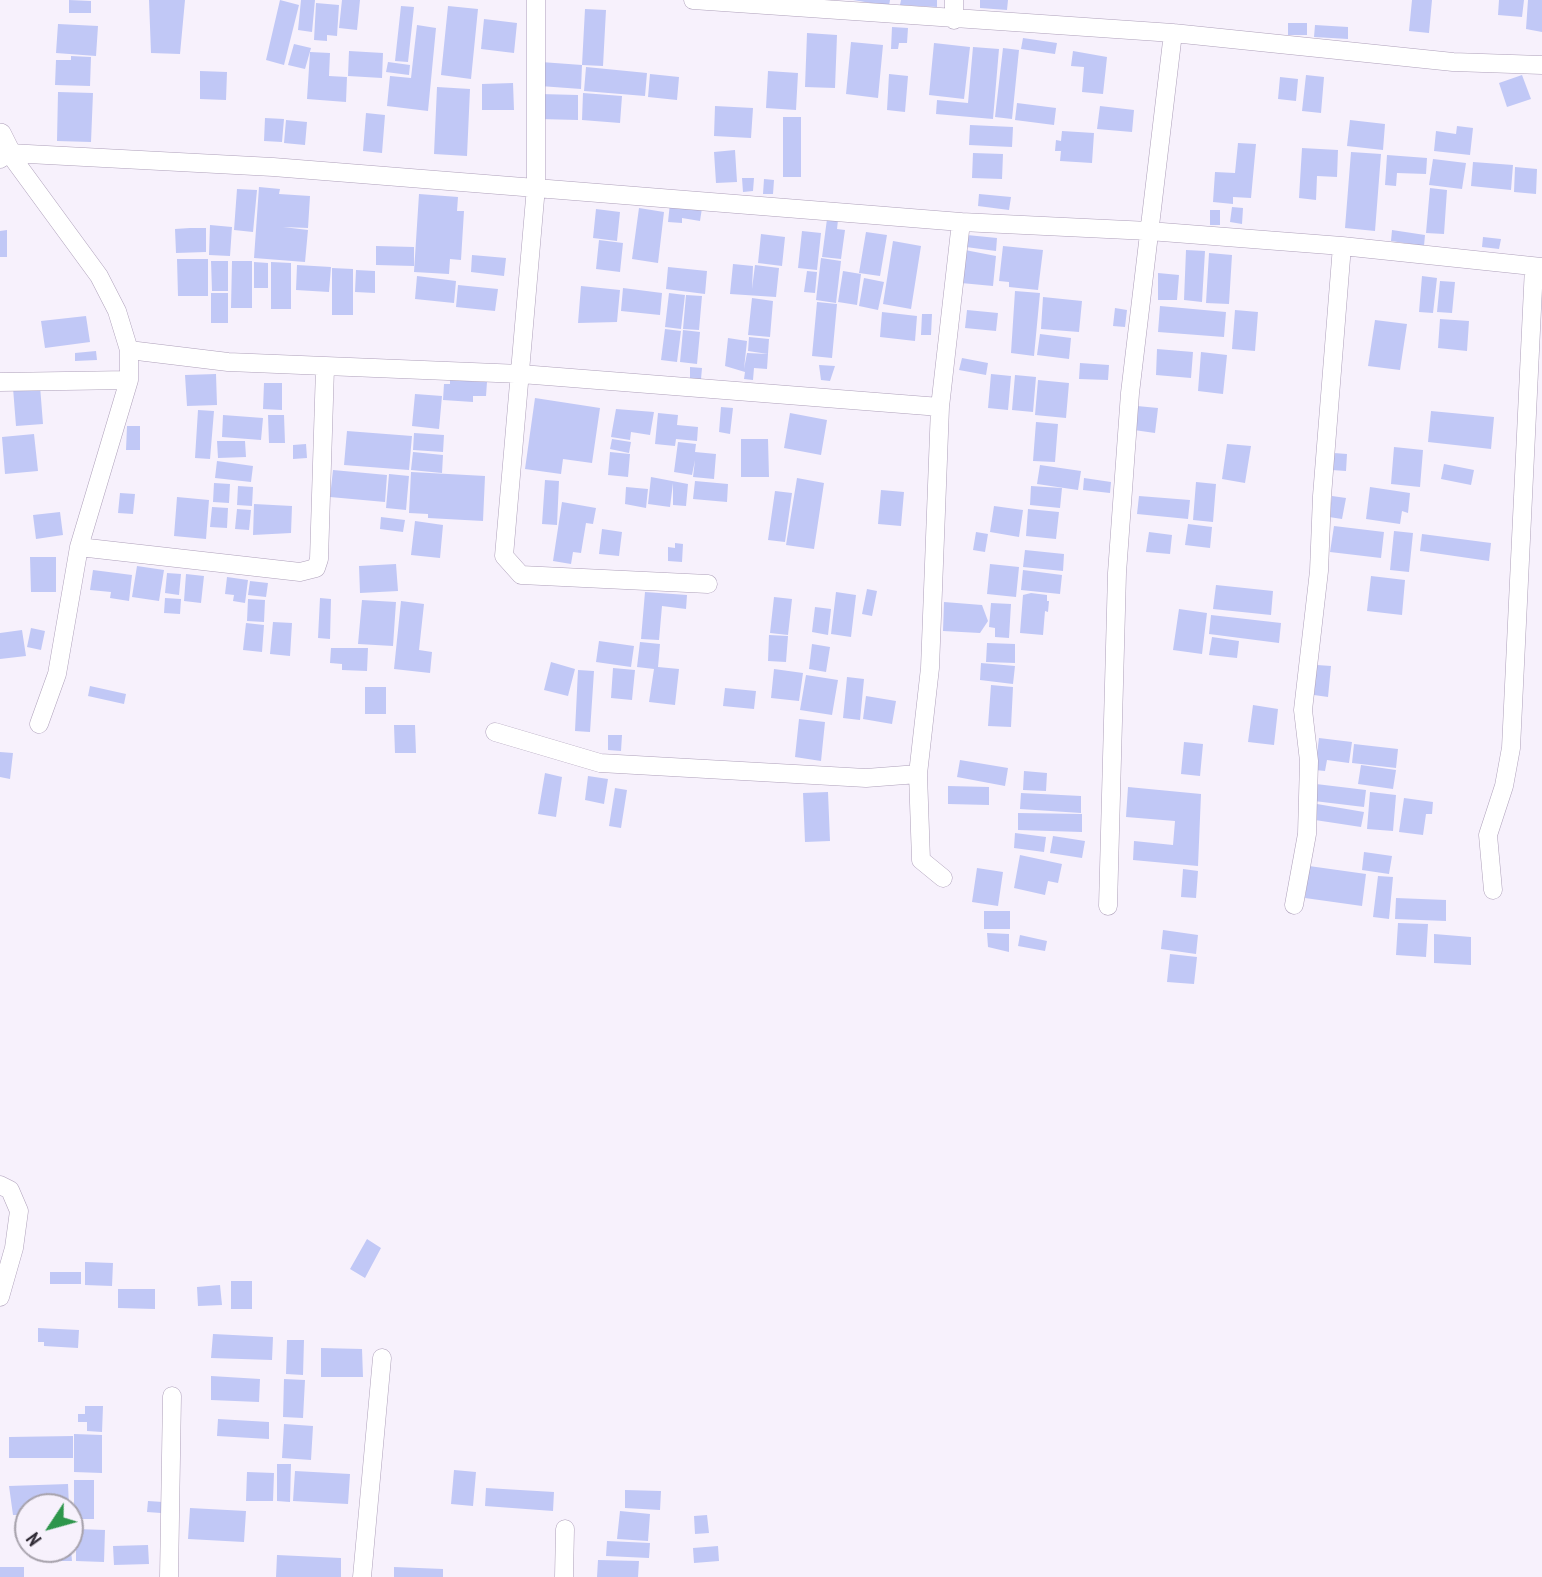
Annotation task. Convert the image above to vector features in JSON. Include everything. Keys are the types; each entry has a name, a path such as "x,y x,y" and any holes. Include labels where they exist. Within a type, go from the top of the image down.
{"street":[{"path":"536,0 536,187 504,556 509,566 521,575 708,584"},
{"path":"693,0 1173,33 1453,62 1542,65"},
{"path":"954,0 954,20"},
{"path":"1108,906 1117,573 1130,393 1173,33"},
{"path":"3,149 536,187 961,222 1149,231 1342,246 1538,267 1511,748 1504,786 1489,835 1493,890"},
{"path":"3,149 99,276 117,311 129,350 129,380 79,547 57,674 39,724"},
{"path":"943,878 921,860 918,774 930,668 940,407 961,222"},
{"path":"1294,905 1307,834 1309,761 1304,710 1320,571 1321,510 1342,246"},
{"path":"129,350 228,362 521,374 940,407"},
{"path":"79,547 300,572 316,568 319,559 325,368"},
{"path":"0,382 129,380"},
{"path":"495,732 600,763 866,778 918,774"},
{"path":"0,1185 10,1190 19,1211 14,1248 0,1297"},
{"path":"362,1577 382,1358"},
{"path":"169,1577 172,1396"},
{"path":"564,1577 565,1529"}],"building":[{"path":"69,0 91,1 91,13 69,13"},
{"path":"149,0 185,0 180,54 151,53"},
{"path":"280,0 299,5 284,65 266,60"},
{"path":"301,0 315,0 312,32 298,30"},
{"path":"342,0 360,0 357,30 339,28"},
{"path":"853,0 890,0 889,6"},
{"path":"901,0 937,0 937,7 900,5"},
{"path":"980,0 1008,0 1007,10 980,8"},
{"path":"1412,0 1432,0 1429,33 1409,31"},
{"path":"1499,0 1524,0 1522,17 1498,15"},
{"path":"1528,0 1542,0 1542,32 1526,29"},
{"path":"316,3 339,5 337,36 327,35 327,41 314,40"},
{"path":"401,6 414,7 408,62 395,61"},
{"path":"448,6 478,9 471,79 441,75"},
{"path":"585,9 606,10 603,66 582,65"},
{"path":"484,19 517,23 514,53 481,49"},
{"path":"1288,23 1307,23 1307,35 1288,35"},
{"path":"58,24 98,26 96,56 56,53"},
{"path":"417,25 436,28 428,111 387,106 390,76 411,78"},
{"path":"1315,25 1348,27 1348,39 1314,37"},
{"path":"892,27 908,28 907,43 899,43 898,49 891,49"},
{"path":"807,33 837,35 835,88 805,87"},
{"path":"1023,38 1057,43 1055,54 1021,49"},
{"path":"851,42 883,45 878,98 846,94"},
{"path":"934,43 970,47 964,99 929,95"},
{"path":"294,44 311,48 305,69 288,65"},
{"path":"973,47 999,49 993,119 936,114 937,100 968,103"},
{"path":"1003,48 1019,50 1012,119 995,117"},
{"path":"349,51 383,53 382,78 348,76"},
{"path":"1073,51 1107,57 1103,94 1082,92 1084,67 1071,66"},
{"path":"310,52 330,53 329,76 347,77 346,102 307,99"},
{"path":"71,56 91,57 90,86 55,85 56,60 71,60"},
{"path":"388,62 410,65 409,75 386,72"},
{"path":"541,62 582,65 581,89 540,86"},
{"path":"586,67 647,73 645,96 584,91"},
{"path":"200,71 227,72 226,100 200,99"},
{"path":"768,71 798,73 796,110 766,108"},
{"path":"650,74 679,77 677,100 648,97"},
{"path":"889,74 908,76 905,112 887,110"},
{"path":"1306,75 1324,77 1321,113 1302,111"},
{"path":"1522,75 1531,99 1507,107 1499,83"},
{"path":"1280,77 1298,79 1296,101 1278,99"},
{"path":"513,83 514,110 482,110 482,84"},
{"path":"437,87 470,89 467,156 434,154"},
{"path":"58,92 93,93 91,142 57,141"},
{"path":"583,93 622,96 620,123 582,120"},
{"path":"540,94 578,95 578,120 539,119"},
{"path":"1017,103 1056,108 1054,125 1015,120"},
{"path":"715,106 753,108 751,138 714,136"},
{"path":"1100,106 1134,110 1132,132 1097,129"},
{"path":"366,113 385,115 382,153 363,151"},
{"path":"783,117 801,117 801,177 783,177"},
{"path":"265,118 284,119 282,142 264,141"},
{"path":"286,120 307,122 305,145 284,143"},
{"path":"1350,120 1385,124 1383,150 1347,146"},
{"path":"970,125 1013,127 1012,147 969,145"},
{"path":"1457,126 1473,128 1470,155 1434,151 1436,131 1456,134"},
{"path":"1062,131 1094,133 1092,163 1060,161 1061,151 1055,151 1056,140 1061,141"},
{"path":"1238,143 1256,144 1251,198 1233,197 1233,204 1213,202 1215,172 1235,173"},
{"path":"1302,148 1338,150 1337,177 1317,176 1316,200 1299,198"},
{"path":"735,150 737,182 716,183 714,152"},
{"path":"1351,152 1381,154 1375,231 1345,228"},
{"path":"973,153 1003,154 1002,179 972,178"},
{"path":"1387,155 1427,158 1426,174 1397,173 1396,186 1385,185"},
{"path":"1433,159 1466,163 1462,189 1429,185"},
{"path":"1473,162 1513,165 1511,190 1471,186"},
{"path":"1515,167 1537,169 1536,194 1514,192"},
{"path":"742,178 754,178 753,191 743,192"},
{"path":"764,179 774,180 773,194 763,194"},
{"path":"259,187 280,189 279,194 310,196 308,228 283,227 308,230 305,262 254,258"},
{"path":"1430,188 1447,190 1444,234 1426,233"},
{"path":"237,189 257,190 253,232 234,230"},
{"path":"419,194 458,197 457,211 464,211 461,260 450,259 449,274 414,272"},
{"path":"979,194 1011,197 1009,210 978,206"},
{"path":"670,203 702,208 700,221 682,218 682,223 668,222"},
{"path":"1232,207 1243,208 1242,224 1230,222"},
{"path":"639,208 664,212 658,263 632,259"},
{"path":"596,209 620,212 617,241 593,238"},
{"path":"1210,210 1220,210 1220,225 1210,225"},
{"path":"827,219 838,220 837,229 845,230 841,259 822,257"},
{"path":"210,225 232,227 230,256 209,255"},
{"path":"206,228 206,252 176,253 175,229"},
{"path":"7,230 7,257 0,257 0,231"},
{"path":"1392,230 1425,235 1424,246 1391,241"},
{"path":"802,231 821,233 817,270 798,268"},
{"path":"866,232 887,235 880,276 859,273"},
{"path":"761,234 785,237 782,266 758,263"},
{"path":"967,235 997,238 996,251 966,247"},
{"path":"1483,237 1501,239 1499,249 1482,247"},
{"path":"599,240 623,243 620,272 596,269"},
{"path":"893,241 921,246 911,309 883,304"},
{"path":"376,246 414,247 414,266 376,265"},
{"path":"1003,246 1043,250 1038,290 1009,287 1009,282 999,281"},
{"path":"965,250 996,256 993,286 961,283"},
{"path":"1186,250 1205,251 1202,302 1184,300"},
{"path":"1209,253 1232,255 1229,304 1206,303"},
{"path":"472,255 506,258 504,276 471,272"},
{"path":"821,258 841,261 836,303 816,300"},
{"path":"177,259 208,259 208,296 178,296"},
{"path":"211,261 228,261 228,291 212,291"},
{"path":"232,261 252,261 252,308 231,308"},
{"path":"254,262 268,263 268,288 254,288"},
{"path":"271,262 291,263 291,309 271,309"},
{"path":"733,264 753,266 752,289 755,265 779,268 776,297 730,294"},
{"path":"297,265 331,267 329,292 296,290"},
{"path":"668,267 707,271 705,294 666,289"},
{"path":"332,268 353,269 353,315 332,315"},
{"path":"356,270 375,271 375,293 355,292"},
{"path":"807,271 817,272 815,293 804,292"},
{"path":"843,271 861,274 857,305 838,302"},
{"path":"1158,273 1179,275 1177,300 1158,300"},
{"path":"417,276 456,281 454,303 415,299"},
{"path":"1422,276 1437,278 1433,313 1419,312"},
{"path":"864,278 884,282 878,310 859,306"},
{"path":"1440,281 1455,282 1452,313 1437,312"},
{"path":"458,285 498,289 495,311 456,307"},
{"path":"581,286 620,290 617,322 578,323"},
{"path":"623,288 662,293 660,315 621,311"},
{"path":"1015,291 1040,293 1034,356 1011,353"},
{"path":"211,293 228,293 228,323 211,323"},
{"path":"669,293 685,295 681,329 665,327"},
{"path":"686,295 702,296 699,330 683,329"},
{"path":"1043,297 1082,301 1079,332 1041,329"},
{"path":"752,298 773,301 770,337 748,335"},
{"path":"817,302 837,304 832,358 812,356"},
{"path":"1160,306 1226,312 1224,337 1158,332"},
{"path":"1115,308 1127,310 1125,327 1113,326"},
{"path":"967,310 998,313 996,331 965,328"},
{"path":"1235,310 1258,312 1255,351 1232,349"},
{"path":"882,312 917,316 915,341 880,337"},
{"path":"922,314 932,314 931,335 921,335"},
{"path":"86,316 90,342 45,348 41,321"},
{"path":"1440,319 1469,321 1467,351 1438,348"},
{"path":"1375,320 1407,324 1400,370 1368,366"},
{"path":"665,329 681,331 677,362 661,360"},
{"path":"683,330 700,332 697,364 680,362"},
{"path":"1040,334 1071,338 1069,359 1037,355"},
{"path":"749,337 769,339 768,354 748,351"},
{"path":"728,338 747,341 744,369 747,353 768,354 767,369 754,368 753,380 744,379 745,372 725,366"},
{"path":"1157,349 1193,352 1191,378 1156,375"},
{"path":"96,351 97,360 75,361 75,353"},
{"path":"1201,352 1227,355 1223,394 1198,391"},
{"path":"962,358 988,363 986,375 959,370"},
{"path":"1080,363 1109,365 1108,380 1079,379"},
{"path":"819,365 835,366 830,381 821,380"},
{"path":"690,367 702,368 701,379 690,379"},
{"path":"216,374 217,405 187,406 185,375"},
{"path":"991,374 1011,376 1008,410 988,408"},
{"path":"1015,375 1036,377 1033,412 1012,410"},
{"path":"450,380 487,382 486,396 473,396 473,402 443,400 444,384 450,384"},
{"path":"1038,380 1069,383 1066,418 1035,415"},
{"path":"264,383 282,383 282,410 263,409"},
{"path":"40,386 43,424 16,426 13,388"},
{"path":"415,394 442,396 439,429 412,426"},
{"path":"535,398 600,408 592,463 563,459 561,474 525,469"},
{"path":"1137,406 1158,408 1155,433 1134,430"},
{"path":"721,407 733,408 730,434 719,432"},
{"path":"616,409 654,412 650,435 631,432 630,440 611,437"},
{"path":"198,410 214,411 210,459 195,458"},
{"path":"1431,411 1494,417 1491,449 1428,442"},
{"path":"658,413 678,415 677,425 698,427 697,441 676,439 675,446 655,444"},
{"path":"790,413 827,420 821,455 784,448"},
{"path":"223,415 263,418 261,440 222,437"},
{"path":"268,415 284,415 285,443 269,443"},
{"path":"1036,422 1058,424 1055,462 1033,461"},
{"path":"127,426 140,426 140,450 126,450"},
{"path":"347,431 412,436 409,470 344,465"},
{"path":"414,433 444,435 443,452 413,450"},
{"path":"34,434 38,471 5,474 2,437"},
{"path":"612,439 631,442 629,453 610,449"},
{"path":"741,439 768,439 769,477 741,477"},
{"path":"217,441 245,441 246,457 218,458"},
{"path":"678,442 696,444 695,452 716,454 714,479 693,477 695,460 692,475 674,472"},
{"path":"306,444 307,458 293,459 293,445"},
{"path":"1227,444 1251,446 1245,483 1222,479"},
{"path":"1394,447 1423,450 1420,487 1391,484"},
{"path":"413,452 443,455 442,473 411,470"},
{"path":"610,452 630,454 628,477 608,475"},
{"path":"1334,453 1347,454 1346,471 1332,470"},
{"path":"217,461 253,466 251,482 215,478"},
{"path":"1444,464 1474,470 1471,485 1441,479"},
{"path":"1040,465 1081,471 1078,490 1037,484"},
{"path":"333,470 387,475 385,502 330,497"},
{"path":"411,472 485,476 483,521 428,518 428,514 409,513"},
{"path":"389,474 409,476 406,510 386,508"},
{"path":"651,477 688,484 686,506 673,505 673,483 670,507 648,504"},
{"path":"797,478 824,483 814,549 786,545"},
{"path":"1084,478 1111,482 1110,493 1083,490"},
{"path":"545,480 559,481 557,525 542,524"},
{"path":"695,481 728,484 727,502 693,499"},
{"path":"1196,482 1216,484 1213,522 1193,520"},
{"path":"214,483 230,484 229,503 213,502"},
{"path":"238,486 253,487 252,506 237,505"},
{"path":"1031,486 1062,488 1060,508 1030,505"},
{"path":"626,487 648,489 646,508 625,504"},
{"path":"1370,487 1410,493 1408,513 1402,511 1400,524 1366,519"},
{"path":"881,490 904,492 901,526 878,524"},
{"path":"775,491 792,493 785,542 768,540"},
{"path":"120,493 135,494 133,514 118,513"},
{"path":"1139,496 1190,500 1188,519 1137,514"},
{"path":"1332,496 1346,498 1342,519 1329,517"},
{"path":"177,497 209,500 206,539 174,536"},
{"path":"562,502 596,508 593,524 586,523 581,553 573,552 571,564 553,561"},
{"path":"254,504 292,506 291,533 253,535"},
{"path":"994,506 1023,510 1019,537 990,532"},
{"path":"212,507 228,508 227,528 210,527"},
{"path":"237,509 251,510 249,530 235,529"},
{"path":"1028,509 1059,512 1056,539 1026,536"},
{"path":"60,512 63,535 36,539 33,515"},
{"path":"381,517 405,520 403,532 380,529"},
{"path":"415,521 443,525 440,558 411,555"},
{"path":"1188,524 1212,527 1210,548 1185,545"},
{"path":"1334,526 1384,532 1381,558 1330,552"},
{"path":"602,529 622,532 619,556 599,554"},
{"path":"1394,531 1413,533 1409,572 1390,570"},
{"path":"976,532 988,534 985,552 973,550"},
{"path":"1149,532 1172,535 1170,554 1146,552"},
{"path":"1422,534 1491,543 1489,561 1420,551"},
{"path":"675,543 683,544 682,562 668,561 668,547 675,548"},
{"path":"1025,550 1064,554 1063,571 1023,567"},
{"path":"30,557 56,557 56,592 31,592"},
{"path":"396,564 398,591 360,593 359,566"},
{"path":"990,564 1019,567 1016,597 987,594"},
{"path":"137,566 164,570 159,601 132,597"},
{"path":"93,570 132,575 129,601 110,598 111,592 90,590"},
{"path":"1023,570 1062,575 1060,594 1021,590"},
{"path":"167,573 181,574 179,595 165,593"},
{"path":"186,574 204,576 201,603 184,601"},
{"path":"1371,576 1405,580 1402,615 1367,611"},
{"path":"227,577 248,580 245,603 233,601 234,595 225,594"},
{"path":"250,581 268,583 266,597 248,595"},
{"path":"1216,585 1273,591 1271,615 1213,609"},
{"path":"867,589 877,591 872,616 862,614"},
{"path":"645,592 687,595 686,609 662,606 659,640 641,639"},
{"path":"836,592 856,595 851,637 831,634"},
{"path":"1023,595 1047,595 1049,601 1048,612 1045,611 1043,635 1020,633"},
{"path":"774,597 792,599 788,635 770,633"},
{"path":"165,598 181,599 180,614 164,613"},
{"path":"320,598 331,599 330,639 318,638"},
{"path":"248,599 265,600 264,622 247,621"},
{"path":"362,600 396,602 393,646 358,644"},
{"path":"401,601 424,604 419,650 432,652 430,673 394,669"},
{"path":"944,602 982,605 988,621 980,633 943,631"},
{"path":"991,603 1011,604 1009,638 995,637 995,628 989,627"},
{"path":"815,607 831,609 828,635 812,632"},
{"path":"1179,609 1207,613 1202,654 1173,650"},
{"path":"1211,615 1281,623 1279,643 1209,634"},
{"path":"273,622 292,623 290,656 270,654"},
{"path":"246,623 264,625 262,652 243,650"},
{"path":"31,628 45,631 41,650 27,647"},
{"path":"22,630 26,656 0,659 0,633"},
{"path":"769,635 788,636 786,662 768,661"},
{"path":"1212,637 1239,641 1237,658 1209,655"},
{"path":"599,641 634,646 631,667 596,662"},
{"path":"640,642 660,644 658,667 679,669 675,705 649,702 654,669 637,667"},
{"path":"987,643 1015,644 1015,663 986,662"},
{"path":"812,644 830,647 826,672 809,669"},
{"path":"331,648 368,648 367,671 342,670 342,664 330,663"},
{"path":"551,662 575,669 568,696 544,690"},
{"path":"981,663 1015,666 1013,684 980,680"},
{"path":"1317,665 1331,666 1328,697 1314,695"},
{"path":"613,668 635,670 632,700 611,698"},
{"path":"774,669 803,673 799,701 771,698"},
{"path":"578,670 594,671 590,732 575,731"},
{"path":"806,675 838,680 832,715 800,710"},
{"path":"847,677 864,679 860,720 843,718"},
{"path":"991,685 1013,687 1011,727 988,726"},
{"path":"90,686 126,694 124,704 88,696"},
{"path":"365,687 386,687 386,714 365,714"},
{"path":"725,688 756,691 754,709 723,706"},
{"path":"866,696 896,701 892,724 863,719"},
{"path":"1253,705 1278,709 1274,745 1248,742"},
{"path":"799,719 825,722 821,761 795,757"},
{"path":"394,725 415,725 416,753 395,753"},
{"path":"608,735 622,735 621,751 608,750"},
{"path":"1319,738 1352,742 1349,763 1327,760 1325,771 1315,770"},
{"path":"1184,742 1203,744 1200,776 1181,774"},
{"path":"1354,744 1398,749 1396,768 1352,763"},
{"path":"0,752 13,753 10,779 0,777"},
{"path":"960,760 1008,768 1005,786 957,777"},
{"path":"1361,765 1396,770 1393,789 1358,784"},
{"path":"1024,771 1047,773 1046,791 1023,790"},
{"path":"545,773 562,777 556,817 538,814"},
{"path":"588,776 608,779 604,804 585,800"},
{"path":"1316,784 1366,790 1364,807 1314,801"},
{"path":"948,786 989,787 989,805 948,804"},
{"path":"1128,787 1201,794 1198,866 1133,860 1134,841 1173,845 1175,821 1126,817"},
{"path":"615,788 627,790 621,828 609,826"},
{"path":"828,792 830,841 805,842 803,793"},
{"path":"1370,792 1396,795 1393,831 1367,829"},
{"path":"1021,793 1081,796 1081,813 1020,809"},
{"path":"1404,798 1433,802 1432,814 1426,814 1423,835 1399,832"},
{"path":"1317,804 1364,812 1361,827 1315,820"},
{"path":"1018,813 1082,814 1082,832 1018,830"},
{"path":"1015,833 1046,837 1044,852 1014,848"},
{"path":"1053,836 1085,841 1082,858 1050,853"},
{"path":"1364,852 1392,856 1389,874 1362,870"},
{"path":"1020,855 1062,864 1058,883 1048,881 1045,895 1014,888"},
{"path":"1309,866 1366,874 1362,906 1305,898"},
{"path":"977,868 1003,872 998,906 972,902"},
{"path":"1183,869 1198,871 1196,898 1181,897"},
{"path":"1378,876 1393,877 1389,919 1373,917"},
{"path":"1396,898 1446,900 1446,921 1395,919"},
{"path":"984,911 1010,911 1010,929 984,929"},
{"path":"1398,923 1428,924 1426,957 1396,955"},
{"path":"1163,930 1198,935 1196,954 1161,949"},
{"path":"987,933 1009,934 1009,952 988,947"},
{"path":"1434,934 1471,937 1471,965 1434,963"},
{"path":"1020,935 1047,941 1045,951 1018,946"},
{"path":"1170,954 1197,957 1194,984 1167,982"},
{"path":"367,1239 381,1248 365,1278 350,1269"},
{"path":"85,1262 113,1263 112,1286 85,1285"},
{"path":"50,1272 81,1272 81,1284 50,1284"},
{"path":"231,1281 252,1281 252,1309 231,1309"},
{"path":"220,1285 222,1305 198,1306 197,1287"},
{"path":"118,1289 155,1289 155,1309 118,1308"},
{"path":"38,1328 79,1330 78,1348 44,1346 44,1342 38,1342"},
{"path":"213,1334 273,1337 272,1360 211,1358"},
{"path":"287,1340 304,1340 303,1375 286,1374"},
{"path":"321,1348 362,1349 363,1377 321,1377"},
{"path":"211,1376 260,1379 259,1402 211,1400"},
{"path":"284,1379 305,1380 303,1418 283,1417"},
{"path":"85,1406 103,1406 102,1432 87,1431 87,1422 78,1422 78,1414 85,1414"},
{"path":"218,1419 269,1422 269,1439 217,1436"},
{"path":"284,1424 313,1426 311,1460 282,1458"},
{"path":"74,1434 102,1435 102,1473 74,1472"},
{"path":"73,1436 73,1458 9,1458 9,1437"},
{"path":"277,1464 291,1464 290,1502 277,1501"},
{"path":"454,1470 476,1472 473,1506 451,1504"},
{"path":"295,1471 350,1474 348,1504 293,1501"},
{"path":"247,1472 274,1473 273,1501 246,1501"},
{"path":"74,1480 94,1480 94,1519 84,1519 84,1493 74,1493"},
{"path":"68,1484 68,1493 14,1493 13,1515 9,1486"},
{"path":"486,1488 554,1492 553,1511 485,1506"},
{"path":"625,1490 661,1491 660,1510 625,1508"},
{"path":"148,1501 163,1502 161,1513 147,1512"},
{"path":"190,1508 246,1511 244,1542 188,1539"},
{"path":"620,1511 650,1514 648,1541 617,1539"},
{"path":"707,1515 709,1533 695,1534 694,1516"},
{"path":"84,1529 105,1530 104,1562 84,1561"},
{"path":"607,1541 650,1543 649,1558 606,1556"},
{"path":"148,1545 149,1564 114,1565 113,1546"},
{"path":"718,1546 719,1561 694,1563 693,1548"},
{"path":"277,1555 341,1558 341,1577 276,1577"},
{"path":"598,1560 639,1561 638,1577 597,1577"},
{"path":"0,1567 24,1567 24,1577 0,1577"},
{"path":"394,1567 443,1569 443,1577 394,1577"}]}
